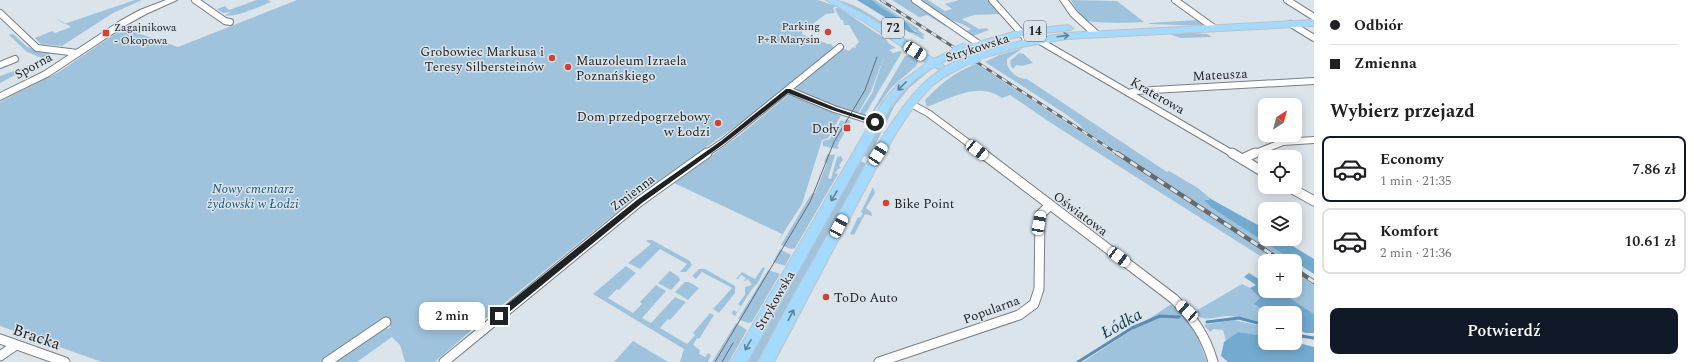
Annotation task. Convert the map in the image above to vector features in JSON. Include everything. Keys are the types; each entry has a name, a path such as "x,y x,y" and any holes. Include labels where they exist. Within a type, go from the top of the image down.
{"main road":[{"name":"72","path":"830,0 857,13 936,61"},
{"name":"72","path":"845,0 870,13 936,61"},
{"name":"Strykowska","path":"739,362 887,103 901,86 916,73 936,61 978,44 1021,33 1088,30 1214,28 1314,23"},
{"name":"Strykowska","path":"766,362 873,163 911,104 925,88 950,69 979,56 1027,42 1088,30"},
{"path":"936,61 950,69"}],"street":[{"name":"Sporna","path":"0,91 40,71 121,18 161,0"},
{"name":"Sporna","path":"0,97 46,74 122,22 173,0"},
{"path":"195,0 224,21 230,22"},
{"path":"915,0 978,44"},
{"path":"992,0 1027,42"},
{"path":"1058,0 1063,11 1088,30"},
{"path":"1064,0 1088,30"},
{"path":"1175,0 1214,28"},
{"path":"1287,0 1314,17"},
{"path":"0,13 35,47 44,50 78,53"},
{"path":"1291,24 1314,38"},
{"name":"Kraterowa","path":"1038,40 1258,169"},
{"name":"Zmienna","path":"444,362 611,224 723,142 840,47"},
{"path":"0,65 15,59"},
{"name":"Mateusza","path":"1128,93 1135,91 1314,81"},
{"path":"788,90 834,109 875,122"},
{"name":"Oświatowa","path":"911,104 928,113 1154,283 1187,311 1204,334 1210,347 1213,362"},
{"path":"1242,159 1283,142 1314,140"},
{"path":"1302,194 1314,201"},
{"name":"Popularna","path":"878,362 959,334 1016,317 1034,305 1038,297 1039,289 1040,215 1050,205"},
{"path":"327,362 386,322"},
{"name":"Bracka","path":"0,339 65,362"},
{"path":"0,356 16,345"}],"green space":[{"path":"135,0 142,0 113,13 62,46 41,44 35,38 52,31 55,33 71,27 65,24"},
{"path":"257,0 268,0 271,2 247,12 229,16 225,15 231,12 223,13 217,9 225,6 229,10"},
{"name":"Nowy cmentarz żydowski w Łodzi","path":"297,0 818,0 836,6 833,8 835,13 826,14 801,34 831,44 834,48 753,114 653,185 606,221 475,327 435,362 405,362 400,345 392,337 357,362 333,362 384,326 388,329 391,327 383,319 320,362 102,362 0,326 0,102 59,72 128,25 132,25 126,29 178,47"},
{"path":"835,0 844,1 865,11 917,47 872,18"},
{"path":"872,0 875,0 919,29 918,30 925,35 922,36 925,38 922,39 909,32 915,34 916,31 911,29 907,23"},
{"path":"892,0 911,0 967,39 948,26 945,26 927,15 920,17 922,19"},
{"path":"918,0 928,0 945,11 952,9 945,4 959,0 988,0 1001,14 974,15 962,19 979,29 986,28 989,30 970,37 965,32 971,29 950,20"},
{"path":"1071,0 1117,1 1144,22 1105,23 1086,20 1079,13"},
{"path":"838,7 887,40 888,43 896,48 889,50 893,53 900,51 902,52 864,116 858,115 872,93 884,57 871,91 857,115 796,90 798,85 842,48 849,51 853,47 855,48 859,42 849,25 844,25 843,20 841,20 835,9"},
{"path":"1200,20 1206,26 1148,23"},
{"path":"1182,32 1207,34 1212,37 1180,38 1167,33"},
{"path":"13,34 27,47 52,53 42,58 27,52 9,35"},
{"path":"1023,48 1007,59 1007,65 1015,75 1027,79 1167,172 1169,171 1198,188 1211,199 1205,200 1212,208 1258,237 1258,243 1083,129 1064,113 985,62 999,55"},
{"path":"1019,53 1024,54 1033,63 1022,66 1016,65 1013,69 1010,61"},
{"path":"912,55 918,61 916,66 891,88 873,113 868,116 872,112 905,56"},
{"path":"42,61 0,83 0,76"},
{"path":"976,64 1267,254 1258,255 1048,121 1010,95 1002,98 993,93 974,91 955,96 927,107 925,100 936,89 948,79"},
{"path":"927,71 928,72 909,88 895,105 869,157 863,156 890,109 906,89"},
{"path":"788,95 841,116 832,130 830,129 828,131 830,135 828,138 822,140 802,204 777,243 782,234 674,183 740,135"},
{"path":"846,119 851,121 837,146 839,147 837,149 823,146 823,141 830,139 841,120 844,122"},
{"path":"827,154 835,155 828,178 831,179 837,157 841,156 843,160 839,165 841,168 835,173 838,174 795,248 791,249 781,245 810,196 815,193 827,163 824,162"},
{"path":"860,161 866,163 758,362 748,362"},
{"path":"873,187 875,193 866,208 871,212 872,216 865,214 854,235 850,234 858,217 860,218 863,213 861,212"},
{"path":"652,240 690,261 692,265 686,272 680,272 687,264 660,249 640,269 628,263 651,244 646,241"},
{"path":"1263,246 1272,246 1284,254 1275,254"},
{"path":"780,249 791,255 785,266 773,262"},
{"path":"626,266 636,273 619,290 617,289 608,298 633,313 642,304 640,302 656,285 666,291 642,318 651,323 675,297 686,302 670,320 668,319 660,328 687,344 695,335 693,333 710,313 714,315 699,339 697,338 693,345 700,350 699,354 705,357 708,353 711,355 708,362 680,362 684,349 593,294"},
{"path":"763,267 765,268 758,283 752,289 735,316 732,314 733,310 737,312 741,306 738,304 745,295 745,287 752,285 748,279 743,282 746,278 741,275 738,279 736,279 742,272 755,279"},
{"path":"699,269 705,269 735,286 735,293 719,313 713,309 732,288 702,272 696,279 692,276"},
{"path":"768,270 780,274 752,322 748,323 738,319"},
{"path":"670,271 679,277 680,280 671,290 658,283"},
{"path":"1302,277 1314,285 1314,314 1289,298 1302,298"},
{"path":"685,282 689,282 699,288 688,300 675,292"},
{"path":"1242,284 1250,288 1258,296 1258,298 1260,298 1255,305 1258,306 1258,321 1232,316 1206,319 1198,316 1194,312"},
{"path":"1173,303 1193,324 1207,362 1083,362"},
{"path":"1234,320 1258,325 1258,335 1238,332 1226,341 1223,330 1214,329 1210,332 1204,325"},
{"path":"736,323 747,330 729,362 712,362"},
{"path":"633,341 668,362 614,362"}],"shaded area":[{"path":"857,0 872,0 907,23 911,29 918,34 909,32"},
{"path":"1209,198 1258,225 1258,238 1212,208 1204,200 1209,200"},
{"path":"1271,246 1293,246 1314,259 1314,274 1302,266 1302,254 1283,254"},
{"path":"1249,273 1258,279 1258,296 1250,288 1256,285 1244,277"},
{"path":"1260,298 1290,298 1302,306 1258,306 1254,304"},
{"path":"1302,306 1314,314 1314,333 1302,332"},
{"path":"1238,332 1258,335 1258,350 1302,350 1302,344 1314,347 1314,362 1228,362 1221,356 1224,342"}],"waterway":[{"name":"Łódka","path":"1078,362 1132,328 1160,316 1179,317"},
{"name":"Łódka","path":"1207,322 1239,318 1258,323"},
{"name":"Łódka","path":"1302,336 1314,338"}],"tram line":[{"path":"715,362 810,202 834,142 865,90 877,57"},
{"path":"722,362 733,343"}],"railway":[{"path":"881,0 1118,154"},
{"path":"1117,153 1271,254"},
{"path":"1302,274 1314,282"}],"place":[{"name":"Parking P+R Marysin","path":"828,32"},
{"name":"Zagajnikowa - Okopowa","path":"106,33"},
{"name":"Grobowiec Markusa i Teresy Silbersteinów","path":"552,58"},
{"name":"Mauzoleum Izraela Poznańskiego","path":"568,67"},
{"name":"Dom przedpogrzebowy w Łodzi","path":"718,123"},
{"name":"Doły","path":"847,128"},
{"name":"Bike Point","path":"886,203"},
{"name":"ToDo Auto","path":"826,297"}],"route":[{"path":"499,316 640,202 723,142 788,90 834,109 875,122"}]}
